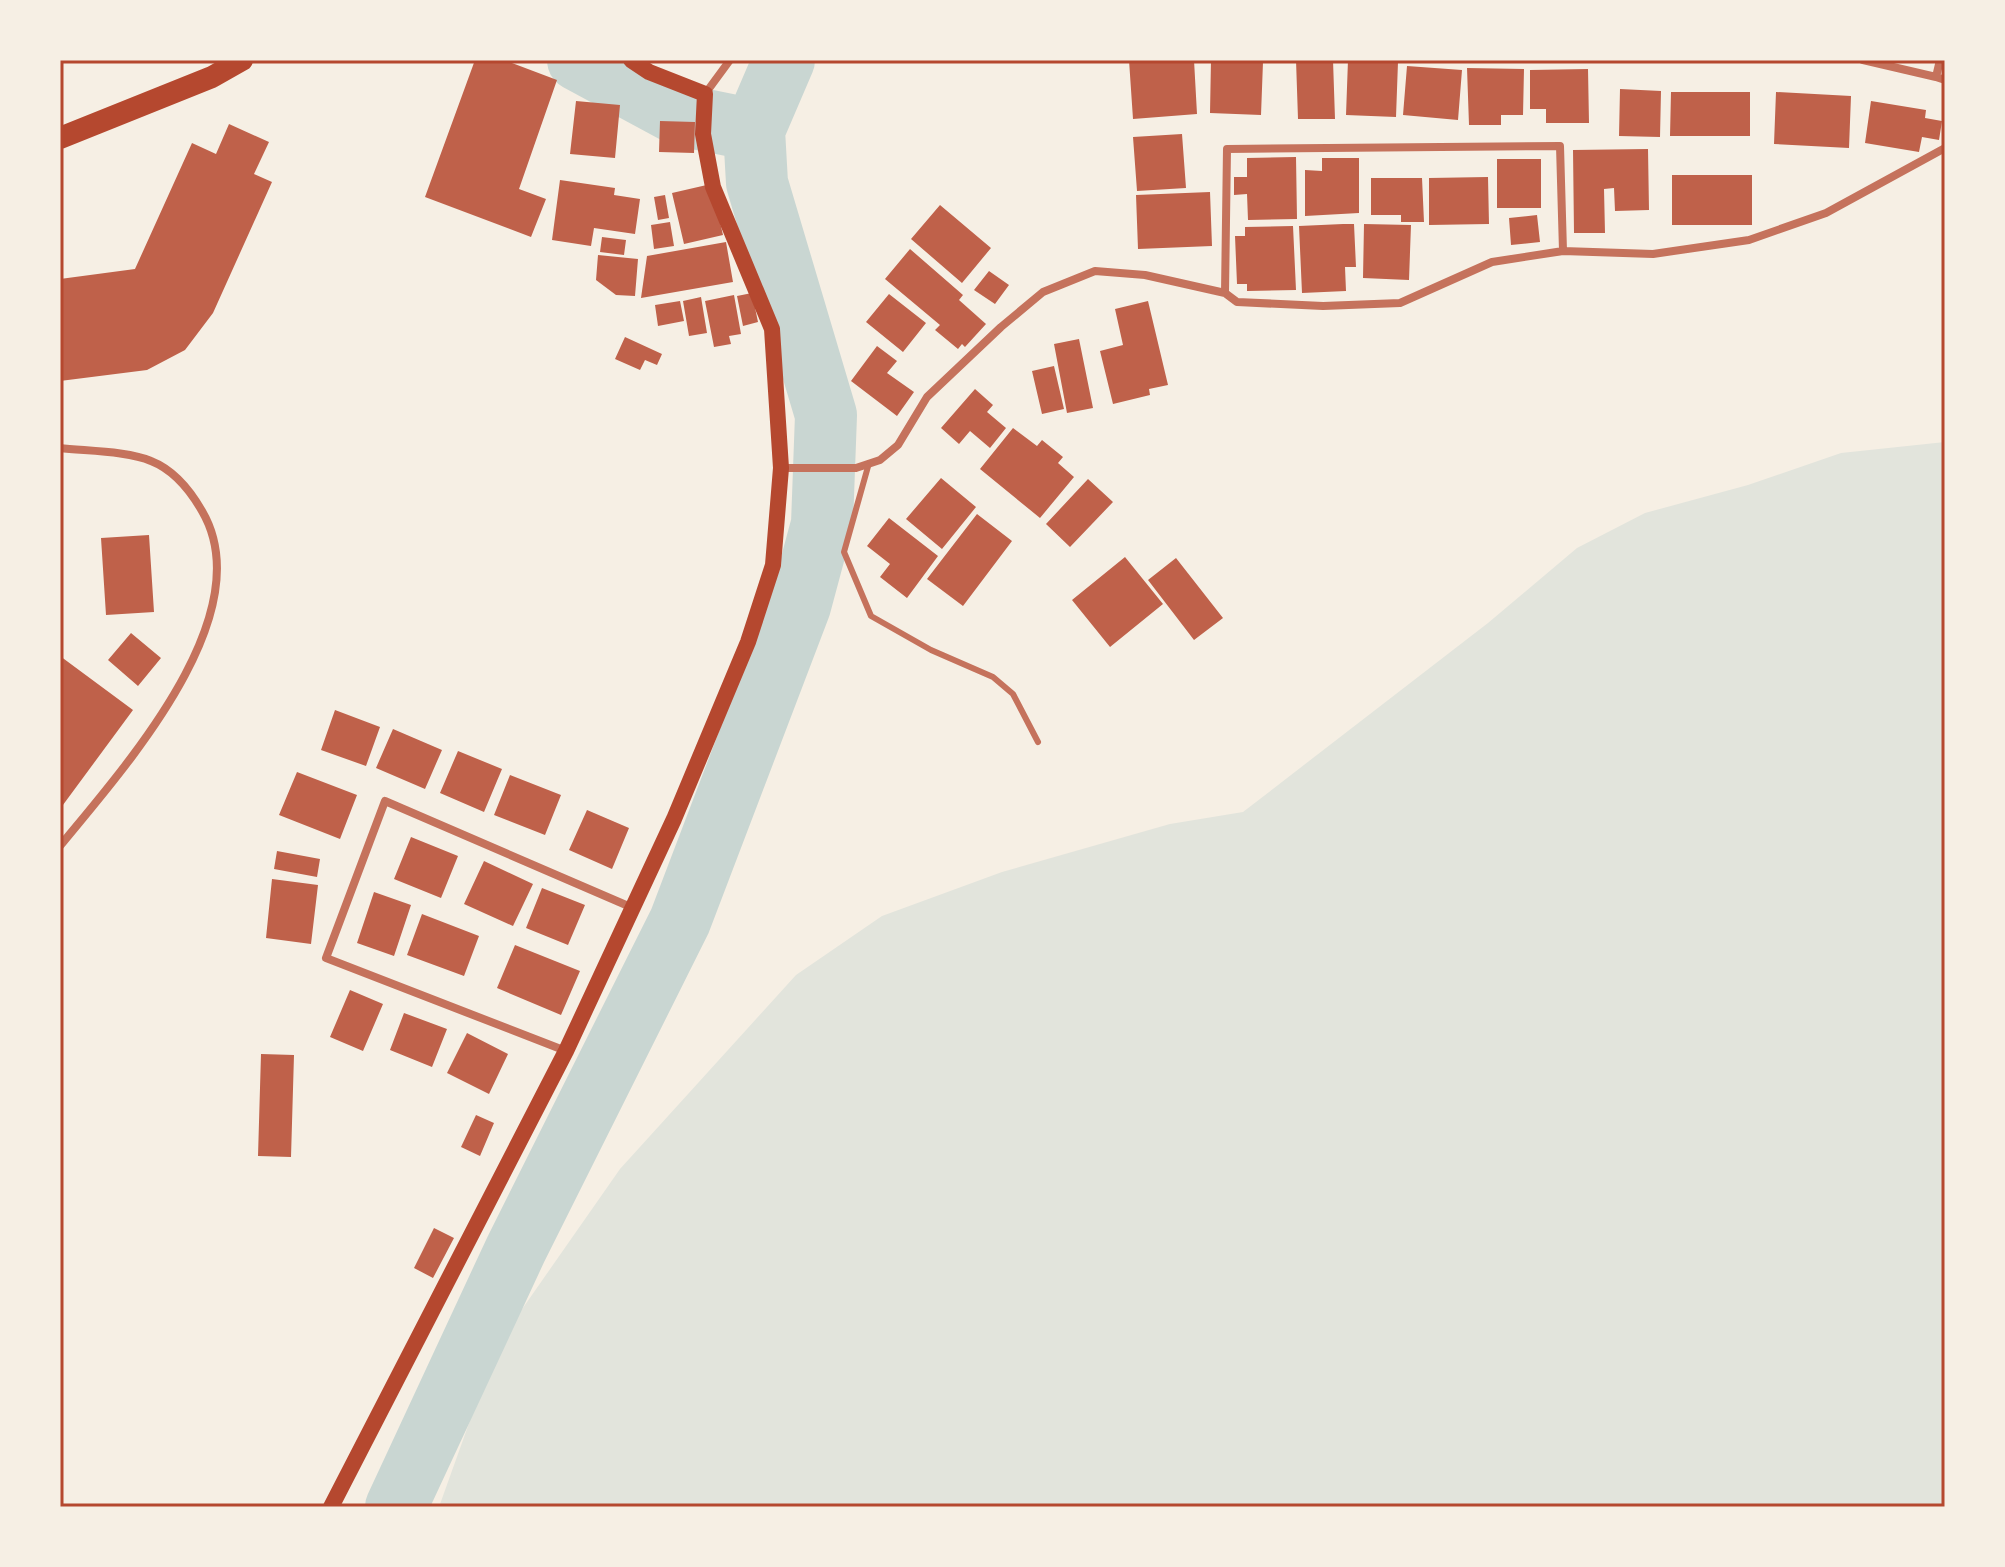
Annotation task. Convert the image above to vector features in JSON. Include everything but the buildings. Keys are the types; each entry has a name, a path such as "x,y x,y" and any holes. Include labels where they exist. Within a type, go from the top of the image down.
{"highway":[{"path":"60,138 212,77 242,60"}],"main road":[{"path":"331,1507 566,1051 633,908 748,642 773,565 787,468 772,329 713,187 703,134 705,94 649,72 631,60"}],"street":[{"path":"705,94 730,60"},
{"path":"1863,60 1941,78 1940,60"},
{"path":"1225,293 1227,149 1560,146 1563,251"},
{"path":"787,468 856,468 880,460 898,445 927,397 1043,292 1095,271 1145,275 1225,293 1237,302 1323,306 1400,303 1492,262 1563,251 1653,254 1749,240 1826,213 1945,148"},
{"path":"60,448 150,460 188,486 213,530 218,571 206,628 178,691 126,766 60,846"},
{"path":"566,1051 326,958 385,801 633,908"}],"lane":[{"path":"869,463 844,552 871,616 931,650 993,677 1013,694 1038,742"}],"shaded area":[{"path":"1945,442 1945,1507 439,1507 497,1345 620,1169 796,975 882,916 1002,872 1170,824 1243,812 1488,623 1577,548 1645,513 1748,485 1841,453"}],"waterway":[{"path":"578,60 680,115 754,130"},
{"path":"396,1507 516,1249 680,921 800,606 822,524 826,415 757,183 754,130 784,60"}]}
